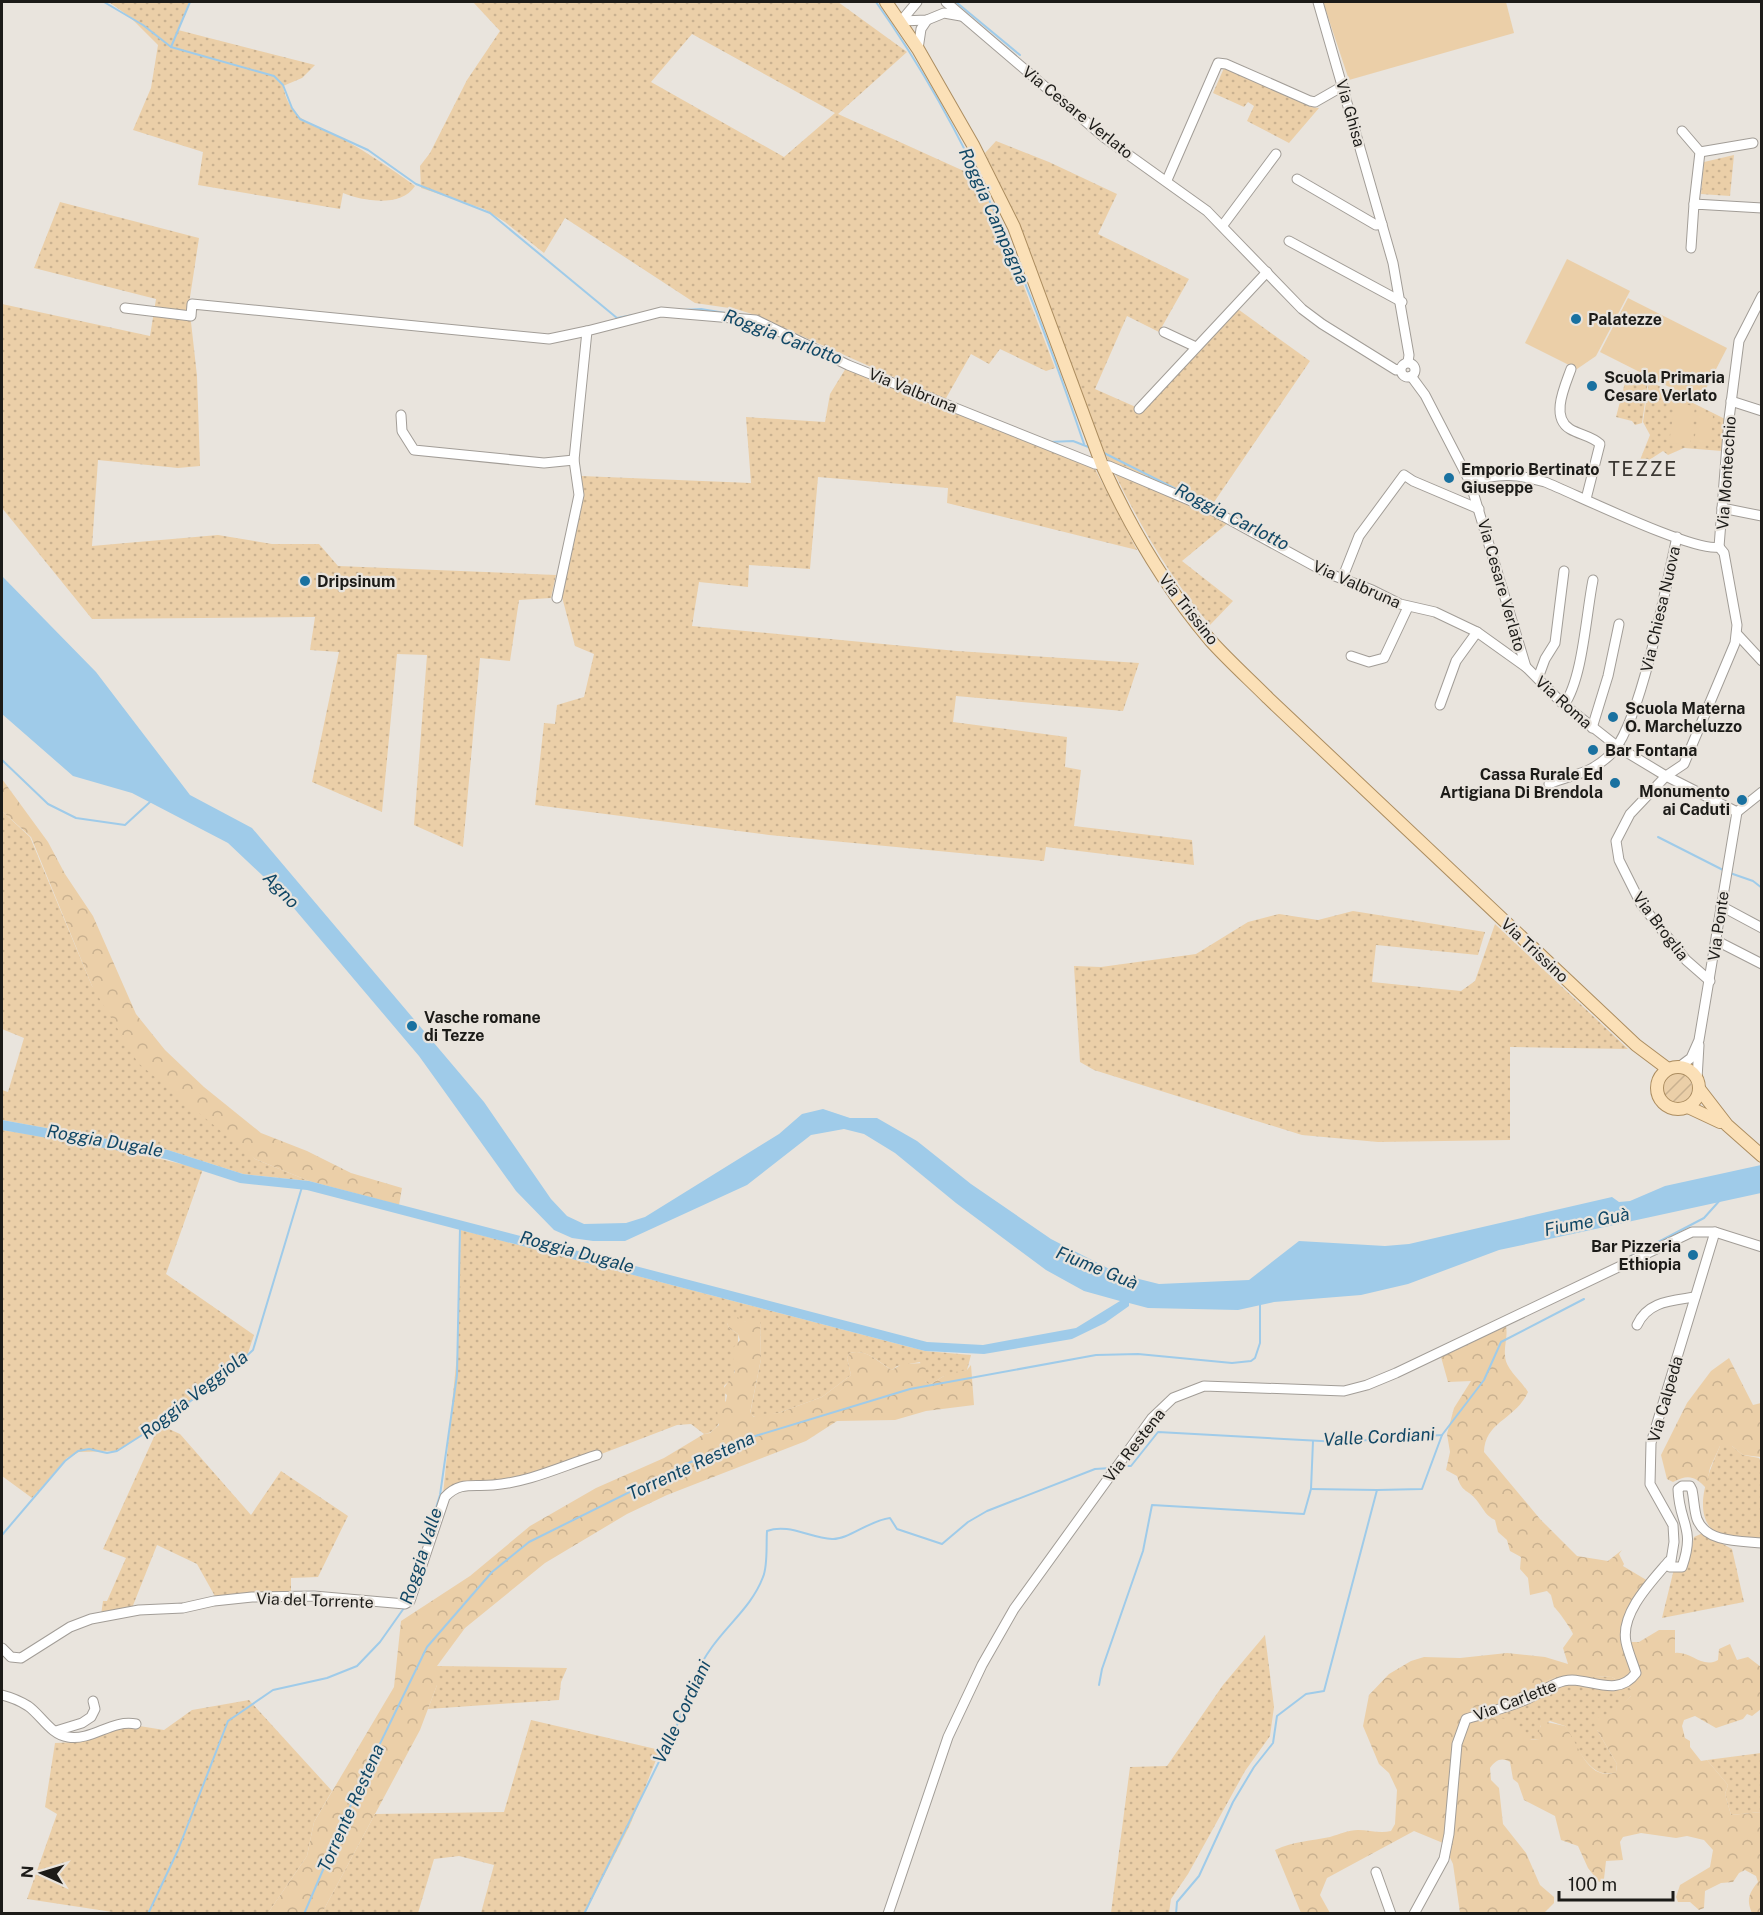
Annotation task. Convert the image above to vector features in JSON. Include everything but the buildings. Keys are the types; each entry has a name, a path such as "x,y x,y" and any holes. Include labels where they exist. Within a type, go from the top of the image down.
{"main road":[{"path":"886,2 918,49"},
{"name":"Via Trissino","path":"918,49 973,145 1014,227 1117,500 1161,574 1210,640 1344,771 1636,1045 1649,1062 1659,1098 1666,1106 1677,1110 1688,1107 1727,1125"},
{"name":"Via Trissino","path":"1636,1045 1674,1068 1690,1070 1727,1125 1759,1154"},
{"path":"1657,1087 1660,1077 1674,1068"},
{"path":"1688,1107 1696,1100 1699,1084"}],"street":[{"path":"901,21 917,2"},
{"name":"Via Cesare Verlato","path":"946,2 1105,138 1167,180 1223,225 1302,309 1367,353 1396,370 1400,369 1404,376 1411,376"},
{"name":"Via Ghisa","path":"1318,2 1402,302 1410,355 1408,362"},
{"path":"901,21 927,20 944,13 964,16"},
{"path":"918,49 921,29 927,20"},
{"path":"1167,180 1218,63 1226,64 1315,102 1343,86"},
{"path":"1682,131 1700,152 1691,248"},
{"path":"1700,152 1753,143"},
{"path":"1223,225 1276,154"},
{"path":"1297,179 1376,225 1382,224"},
{"path":"1694,204 1761,208"},
{"path":"1289,241 1402,302"},
{"path":"1139,409 1267,272"},
{"name":"Via Montecchio","path":"1719,547 1722,536 1722,508 1731,401 1739,342 1761,299"},
{"name":"Via Valbruna","path":"124,308 191,316 192,304 549,339 661,312 756,320 848,365 1109,466 1210,509 1327,573 1408,607 1435,612 1460,624"},
{"path":"557,598 579,495 574,460 587,331"},
{"path":"1164,332 1196,347"},
{"path":"1400,369 1408,362"},
{"name":"Via Cesare Verlato","path":"1408,362 1415,368 1411,376"},
{"path":"1571,369 1559,412 1560,420 1568,428 1600,444 1586,499"},
{"name":"Via Cesare Verlato","path":"1411,376 1425,395 1470,482 1526,667"},
{"path":"1731,401 1761,411"},
{"path":"401,415 402,431 414,450 543,463 574,460"},
{"path":"1342,579 1359,536 1404,475 1479,509"},
{"path":"1470,482 1497,475 1524,476 1707,548 1719,547 1724,553 1737,634 1761,661"},
{"path":"1722,508 1761,516"},
{"name":"Via Chiesa Nuova","path":"1618,747 1642,683 1677,537"},
{"path":"1538,678 1545,658 1556,643 1564,571"},
{"path":"1564,705 1576,679 1593,580"},
{"name":"Via Valbruna","path":"1351,656 1369,662 1384,657 1408,607"},
{"name":"Via Roma","path":"1460,624 1477,632 1526,667 1564,705 1618,747 1666,776 1737,812"},
{"path":"1592,728 1608,676 1619,624"},
{"path":"1440,705 1456,661 1477,632"},
{"name":"Via Broglia","path":"1710,981 1686,960 1641,904 1623,870 1616,849 1616,841 1626,819 1666,776 1684,764 1737,634"},
{"path":"1549,784 1584,774 1618,747"},
{"path":"1737,812 1761,792"},
{"name":"Via Ponte","path":"1699,1084 1699,1040 1737,812"},
{"path":"1721,906 1761,928"},
{"path":"1717,941 1761,964"},
{"name":"Via Ponte","path":"1674,1068 1691,1058 1699,1040"},
{"name":"Via Restena","path":"888,1914 948,1737 999,1633 1152,1418 1173,1398 1204,1386 1329,1391 1367,1386 1692,1232 1715,1232"},
{"path":"1715,1232 1761,1247"},
{"name":"Via Calpeda","path":"1669,1561 1674,1542 1673,1525 1650,1484 1651,1443 1715,1232"},
{"path":"1637,1325 1642,1314 1653,1305 1695,1297"},
{"name":"Via del Torrente","path":"2,1648 10,1658 21,1658 69,1627 91,1619 139,1610 183,1608 214,1601 314,1596 405,1604 410,1601 445,1497 453,1488 463,1485 493,1485 525,1480 597,1455"},
{"path":"1669,1561 1670,1567 1682,1568 1688,1550 1688,1527 1678,1489 1682,1486 1690,1486 1698,1521 1711,1534 1726,1540 1761,1543"},
{"name":"Via Carlette","path":"1414,1914 1444,1859 1449,1834 1456,1744 1466,1719 1526,1700 1559,1683 1572,1680 1612,1687 1632,1679 1636,1673 1625,1640 1626,1628 1634,1608 1669,1561"},
{"path":"2,1695 27,1705 56,1731 69,1738 81,1737 126,1722 136,1724"},
{"path":"56,1731 91,1717 95,1709 93,1701"},
{"path":"1376,1872 1391,1914"}],"green space":[{"path":"109,2 189,2 178,30 315,65 302,78 283,86 294,111 311,124 362,150 415,186 401,198 381,201 343,193 340,209 198,185 203,152 133,130 151,88 158,45 130,17"},
{"path":"473,2 838,2 907,52 838,114 966,172 972,164 1002,229 1055,368 1046,371 1000,349 989,364 971,354 945,400 755,315 736,309 695,303 565,218 544,253 505,222 484,209 421,188 420,166 430,153 467,80 500,31","holes":["692,34 835,113 784,157 651,82"]},
{"path":"1323,2 1506,2 1514,33 1349,80"},
{"path":"1224,68 1311,107 1319,108 1289,143 1247,121 1254,106 1248,102 1244,107 1213,93"},
{"path":"996,141 1049,162 1117,194 1098,234 1189,279 1159,332 1127,316 1095,389 1138,408 1235,307 1310,361 1208,511 1228,523 1182,561 1233,601 1210,625 1171,572 1137,516 1107,458 1081,398 985,153"},
{"path":"1734,155 1730,196 1701,194 1704,162"},
{"path":"60,202 199,238 189,304 197,376 200,466 178,468 98,460 92,546 218,535 272,544 319,544 338,566 556,575 551,598 519,600 510,661 480,658 463,847 414,825 427,655 397,654 382,812 312,782 339,652 310,650 315,617 92,619 2,508 2,304 150,336 156,299 34,268"},
{"name":"Palatezze","path":"1567,259 1630,291 1596,356 1577,369 1525,343"},
{"path":"1628,298 1727,348 1699,402 1600,352"},
{"path":"846,368 1095,469 1137,550 947,503 948,488 818,477 810,569 749,565 748,587 699,582 692,626 957,651 1139,663 1123,711 956,696 953,722 1067,737 1065,767 1081,770 1074,826 1192,840 1194,865 1046,847 1044,861 769,835 535,805 544,723 555,724 557,705 584,697 594,654 575,646 562,597 583,495 581,476 751,483 746,417 825,422 830,394"},
{"path":"1628,371 1648,381 1642,423 1635,425 1632,421 1616,417"},
{"path":"1649,381 1725,419 1722,451 1684,448 1668,455 1663,451 1643,464 1640,460 1650,435 1643,422"},
{"path":"1675,403 1695,406 1690,445 1669,443"},
{"path":"1698,414 1713,416 1710,445 1694,443"},
{"path":"2,779 48,842 65,874 93,916 136,1014 165,1050 204,1087 261,1133 307,1151 351,1173 402,1188 399,1205 309,1181 255,1159 138,1063 92,986 31,837 2,811"},
{"path":"2,811 30,837 92,986 255,1159 309,1181 243,1174 168,1150 2,1120 2,1090 8,1092 24,1038 2,1029"},
{"path":"1353,911 1485,932 1478,955 1376,945 1372,982 1461,991 1475,981 1495,924 1628,1049 1510,1047 1510,1140 1378,1142 1302,1135 1094,1070 1080,1062 1074,966 1101,967 1196,954 1248,922 1279,914 1318,920"},
{"path":"1677,1073 1688,1077 1692,1088 1688,1099 1677,1103 1666,1099 1662,1088 1666,1077"},
{"path":"2,1130 109,1147 203,1169 166,1274 254,1335 244,1365 237,1366 160,1425 180,1434 251,1515 281,1471 348,1516 318,1577 291,1578 291,1592 216,1598 197,1564 157,1545 130,1613 101,1615 103,1601 107,1601 126,1558 103,1549 159,1426 115,1451 79,1452 67,1458 32,1498 2,1476"},
{"path":"461,1230 925,1351 971,1355 967,1370 944,1376 929,1385 925,1381 920,1362 897,1366 892,1370 867,1354 850,1353 847,1358 851,1375 822,1397 778,1413 755,1417 750,1414 761,1359 760,1321 727,1323 729,1328 738,1334 734,1374 724,1386 723,1415 716,1428 710,1432 704,1434 691,1424 677,1425 523,1484 495,1489 464,1487 443,1495 457,1355"},
{"path":"735,1315 744,1322 754,1318 760,1321 761,1359 750,1413 754,1417 760,1414 778,1413 822,1397 851,1375 847,1358 850,1353 856,1352 867,1354 892,1370 902,1364 926,1363 925,1381 929,1385 949,1373 967,1370 971,1365 974,1405 926,1411 895,1420 837,1421 806,1441 667,1495 627,1514 545,1563 465,1628 437,1666 437,1685 420,1730 322,1913 268,1913 307,1856 314,1822 394,1687 401,1621 470,1576 530,1526 596,1488 664,1458 704,1434 710,1433 719,1425 717,1409 726,1401 727,1395 722,1391 735,1372 732,1349 740,1340 738,1334 729,1328 727,1323"},
{"path":"1506,1326 1506,1360 1510,1370 1528,1392 1516,1409 1489,1433 1484,1452 1540,1519 1577,1556 1608,1561 1622,1550 1619,1554 1623,1566 1648,1581 1626,1617 1629,1642 1639,1642 1659,1630 1675,1630 1675,1653 1712,1662 1718,1660 1719,1649 1730,1644 1737,1660 1748,1657 1761,1667 1761,1709 1752,1716 1747,1714 1743,1719 1716,1728 1695,1716 1684,1720 1682,1726 1685,1738 1690,1741 1690,1747 1701,1761 1707,1760 1728,1785 1725,1794 1731,1815 1761,1812 1761,1913 1752,1913 1750,1908 1749,1897 1758,1882 1756,1876 1745,1870 1739,1873 1733,1882 1721,1883 1705,1891 1704,1908 1699,1910 1690,1902 1678,1902 1676,1897 1680,1885 1710,1867 1713,1850 1704,1840 1687,1836 1676,1838 1641,1833 1623,1837 1620,1842 1623,1860 1606,1861 1604,1879 1599,1882 1588,1868 1578,1846 1561,1840 1555,1816 1524,1800 1518,1783 1513,1779 1510,1762 1501,1760 1490,1768 1491,1780 1499,1788 1503,1824 1526,1853 1540,1885 1554,1897 1554,1903 1544,1913 1460,1913 1453,1864 1443,1843 1414,1831 1327,1878 1320,1895 1330,1913 1301,1913 1275,1850 1351,1831 1391,1831 1395,1824 1397,1790 1389,1773 1379,1764 1363,1726 1369,1695 1389,1674 1411,1661 1424,1657 1460,1658 1507,1653 1545,1657 1568,1664 1563,1648 1573,1634 1554,1607 1551,1595 1547,1591 1530,1595 1528,1578 1520,1569 1521,1557 1510,1551 1507,1540 1498,1532 1495,1520 1487,1514 1475,1498 1463,1489 1457,1476 1446,1470 1450,1452 1447,1434 1454,1408 1471,1381 1448,1382 1441,1357","holes":["1595,1676 1612,1677 1631,1689 1631,1696 1613,1712 1597,1718 1597,1730 1617,1764 1616,1772 1606,1774 1598,1772 1591,1766 1584,1759 1565,1726 1542,1721 1539,1731 1541,1739 1530,1739 1510,1721 1490,1717 1487,1710 1490,1706 1519,1699 1542,1683 1556,1677 1588,1680"]},
{"path":"1729,1358 1753,1405 1761,1403 1761,1457 1743,1455 1732,1446 1720,1446 1710,1468 1706,1488 1698,1481 1687,1477 1673,1482 1667,1479 1661,1455 1687,1403 1711,1371"},
{"path":"1720,1446 1732,1446 1743,1455 1759,1458 1762,1463 1761,1542 1724,1537 1712,1530 1706,1520 1703,1508 1706,1482"},
{"path":"1703,1533 1732,1549 1744,1602 1662,1618 1674,1569 1683,1571 1688,1566 1694,1537"},
{"path":"1265,1635 1274,1707 1270,1736 1245,1771 1188,1874 1171,1899 1169,1913 1111,1913 1130,1767 1167,1766 1223,1685"},
{"path":"437,1666 567,1668 561,1682 559,1700 428,1709 437,1685"},
{"path":"1595,1676 1612,1677 1631,1689 1631,1696 1597,1730 1617,1764 1616,1772 1607,1774 1591,1766 1584,1759 1565,1726 1550,1721 1540,1726 1541,1740 1527,1739 1515,1726 1490,1717 1486,1711 1490,1706 1519,1699 1542,1683 1556,1677 1588,1680"},
{"path":"249,1700 332,1791 314,1822 307,1856 268,1913 119,1913 27,1899 57,1814 45,1807 55,1743 77,1742 127,1724 164,1730 192,1710"},
{"path":"531,1720 660,1750 630,1825 585,1913 481,1913 494,1865 459,1856 434,1859 418,1913 322,1913 375,1814 504,1812"},
{"path":"1761,1753 1761,1812 1731,1815 1725,1794 1728,1785 1707,1760"}],"water":[{"path":"2,576 96,672 190,795 252,828 484,1102 551,1199 567,1216 584,1224 626,1223 645,1217 779,1134 802,1114 823,1109 850,1118 877,1118 917,1141 971,1184 1051,1239 1119,1274 1159,1284 1249,1280 1299,1241 1385,1246 1409,1244 1612,1197 1619,1202 1630,1201 1665,1186 1761,1165 1761,1193 1499,1250 1408,1284 1361,1295 1274,1302 1238,1310 1148,1308 1129,1303 1129,1306 1105,1323 1072,1339 984,1354 925,1351 307,1190 240,1183 166,1159 2,1130 2,1120 168,1150 243,1174 309,1181 927,1342 983,1345 1076,1328 1120,1301 1084,1291 1046,1270 956,1203 895,1153 864,1134 844,1129 811,1135 747,1185 625,1241 593,1241 572,1238 554,1230 516,1191 419,1056 281,893 228,843 132,793 73,776 2,714"}],"waterway":[{"name":"Roggia Carlotto","path":"104,2 143,25 171,47 274,76 283,85 292,108 300,119 368,150 416,184 490,213 617,318 633,315"},
{"name":"Roggia Campagna","path":"171,47 190,2"},
{"name":"Roggia Campagna","path":"876,2 942,106 996,215 1043,328 1084,444"},
{"path":"956,2 1020,55"},
{"name":"Roggia Carlotto","path":"683,310 701,309 737,315"},
{"name":"Roggia Carlotto","path":"1048,442 1073,441 1091,448"},
{"name":"Roggia Carlotto","path":"1102,452 1242,522"},
{"path":"2,760 48,804 76,818 125,825 150,802"},
{"path":"1658,837 1725,871"},
{"path":"1730,873 1753,881 1762,888"},
{"name":"Roggia Veggiola","path":"2,1535 65,1461 78,1451 89,1449 107,1453 117,1451 161,1423 227,1374 253,1350 302,1187"},
{"name":"Valle Cordiani","path":"1620,1262 1704,1218 1721,1199"},
{"name":"Roggia Valle","path":"426,1540 440,1495 457,1375 460,1228"},
{"name":"Valle Cordiani","path":"1128,1466 1131,1466 1158,1432 1340,1442 1442,1435 1484,1380 1501,1342 1584,1299"},
{"name":"Torrente Restena","path":"304,1914 356,1793 427,1647 492,1572 529,1542 686,1464 752,1437 910,1389 1096,1355 1138,1354 1232,1363 1251,1361 1255,1358 1260,1343 1260,1302"},
{"path":"1176,1914 1177,1902 1199,1876 1233,1802 1254,1767 1273,1743 1277,1716 1306,1694 1324,1691 1377,1490 1422,1489 1442,1435"},
{"path":"1099,1685 1102,1669 1143,1551 1152,1505 1304,1514 1311,1489 1313,1441"},
{"name":"Valle Cordiani","path":"584,1914 678,1723 701,1664 719,1638 747,1606 763,1577 766,1567 767,1531 783,1529 832,1539 890,1518 897,1529 942,1544 968,1522 987,1511 1095,1469 1111,1468"},
{"path":"1311,1489 1377,1490"},
{"name":"Roggia Valle","path":"148,1914 178,1850 228,1721 273,1690 327,1678 357,1666 380,1642 404,1608"}],"place":[{"name":"Palatezze","path":"1576,319"},
{"name":"Scuola Primaria Cesare Verlato","path":"1592,386"},
{"name":"Emporio Bertinato Giuseppe","path":"1449,478"},
{"name":"Dripsinum","path":"305,581"},
{"name":"Scuola Materna O. Marcheluzzo","path":"1613,717"},
{"name":"Bar Fontana","path":"1593,750"},
{"name":"Cassa Rurale Ed Artigiana Di Brendola","path":"1615,783"},
{"name":"Monumento ai Caduti","path":"1742,800"},
{"name":"Vasche romane di Tezze","path":"412,1026"},
{"name":"Bar Pizzeria Ethiopia","path":"1693,1255"}],"district":[{"name":"TEZZE","path":"1643,469"}],"water label":[{"name":"Agno","path":"281,890"},
{"name":"Roggia Dugale","path":"105,1141"},
{"name":"Fiume Guà","path":"1587,1222"},
{"name":"Roggia Dugale","path":"577,1252"},
{"name":"Fiume Guà","path":"1097,1268"}]}
